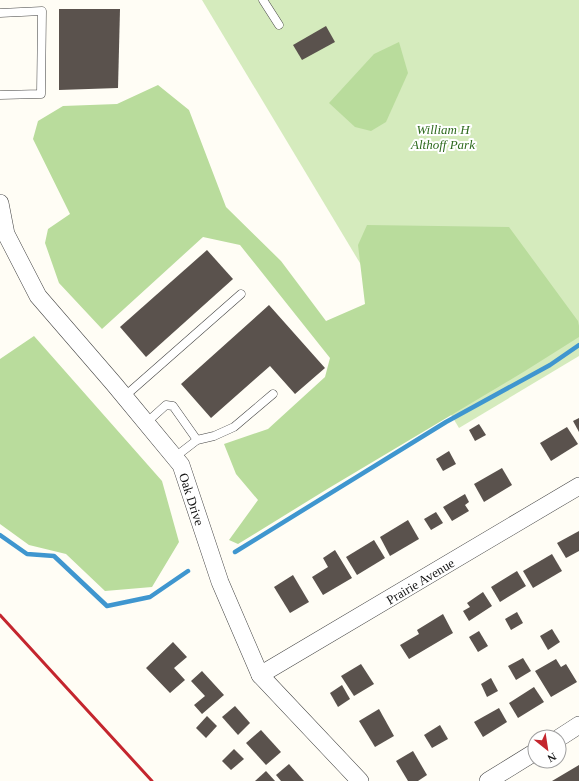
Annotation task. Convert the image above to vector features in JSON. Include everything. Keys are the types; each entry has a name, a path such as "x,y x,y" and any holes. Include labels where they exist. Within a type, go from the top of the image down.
{"street":[{"name":"Oak Drive","path":"0,203 6,234 38,296 125,396 181,465 220,582 260,675 360,781"},
{"name":"Prairie Avenue","path":"260,675 579,486"},
{"path":"567,733 579,725"},
{"path":"488,781 527,757"}],"lane":[{"path":"263,0 279,25"},
{"path":"0,13 42,11 41,94 0,95"},
{"path":"125,396 241,294"},
{"path":"175,457 197,440 214,436 234,427 274,394"},
{"path":"146,423 166,405 173,406 197,440"}],"green space":[{"name":"William H Althoff Park","path":"202,0 579,0 579,356 459,428"},
{"path":"399,42 408,73 386,122 371,131 355,127 329,103 374,54"},
{"path":"158,85 189,110 226,207 281,261 326,321 365,304 358,245 367,225 509,227 578,321 579,337 238,544 229,540 258,500 236,474 224,444 268,429 325,377 330,358 240,245 203,237 102,329 59,283 45,243 48,229 70,214 33,139 38,121 63,106 117,104"},
{"path":"34,336 162,481 179,542 152,587 105,591 66,554 29,545 0,524 0,359"}],"building":[{"path":"59,9 120,9 118,88 59,90"},
{"path":"326,26 335,42 302,60 293,45"},
{"path":"207,250 233,279 146,357 120,327"},
{"path":"269,305 325,368 295,394 270,366 211,418 181,384"},
{"path":"579,418 579,432 573,421"},
{"path":"479,424 486,435 475,441 469,430"},
{"path":"567,427 578,444 551,461 540,443"},
{"path":"449,451 456,464 443,471 436,459"},
{"path":"502,468 512,485 484,502 474,484"},
{"path":"465,494 469,502 465,505 469,511 452,521 443,507"},
{"path":"436,512 443,523 431,530 424,519"},
{"path":"408,520 419,539 390,556 380,537"},
{"path":"579,531 579,551 566,558 557,543"},
{"path":"374,540 385,558 357,575 346,557"},
{"path":"335,550 352,578 323,595 312,577 328,567 323,558"},
{"path":"552,554 562,571 533,588 523,571"},
{"path":"517,571 526,586 500,602 491,587"},
{"path":"293,575 309,602 290,613 274,587"},
{"path":"483,592 492,606 469,621 463,611 470,607 467,603"},
{"path":"517,612 523,623 511,630 505,619"},
{"path":"443,614 453,633 409,659 400,645 419,634 417,630"},
{"path":"552,629 560,642 548,650 540,636"},
{"path":"479,631 488,646 478,652 469,637"},
{"path":"173,642 187,657 174,668 185,680 170,693 146,668"},
{"path":"523,658 531,671 516,680 508,666"},
{"path":"556,659 561,667 566,664 577,682 551,697 535,671"},
{"path":"361,664 374,684 354,696 341,676"},
{"path":"202,671 224,695 202,714 194,705 205,696 191,681"},
{"path":"491,678 498,691 487,697 481,684"},
{"path":"342,685 350,699 338,707 330,693"},
{"path":"534,687 544,702 518,718 509,703"},
{"path":"235,706 250,723 238,735 222,717"},
{"path":"499,708 507,722 483,737 474,722"},
{"path":"379,709 394,736 375,747 359,721"},
{"path":"207,716 217,726 206,738 196,728"},
{"path":"440,725 448,739 432,748 424,735"},
{"path":"261,730 281,752 266,765 246,743"},
{"path":"234,749 244,759 231,770 222,761"},
{"path":"413,751 427,775 418,781 408,781 396,761"},
{"path":"289,764 304,781 281,781 276,775"},
{"path":"579,765 579,781 552,781"},
{"path":"266,771 275,781 255,781"}],"waterway":[{"path":"235,552 446,422 550,365 579,345"},
{"path":"0,535 27,554 54,556 107,606 150,597 188,571"}],"railway":[{"path":"0,615 152,781"}]}
